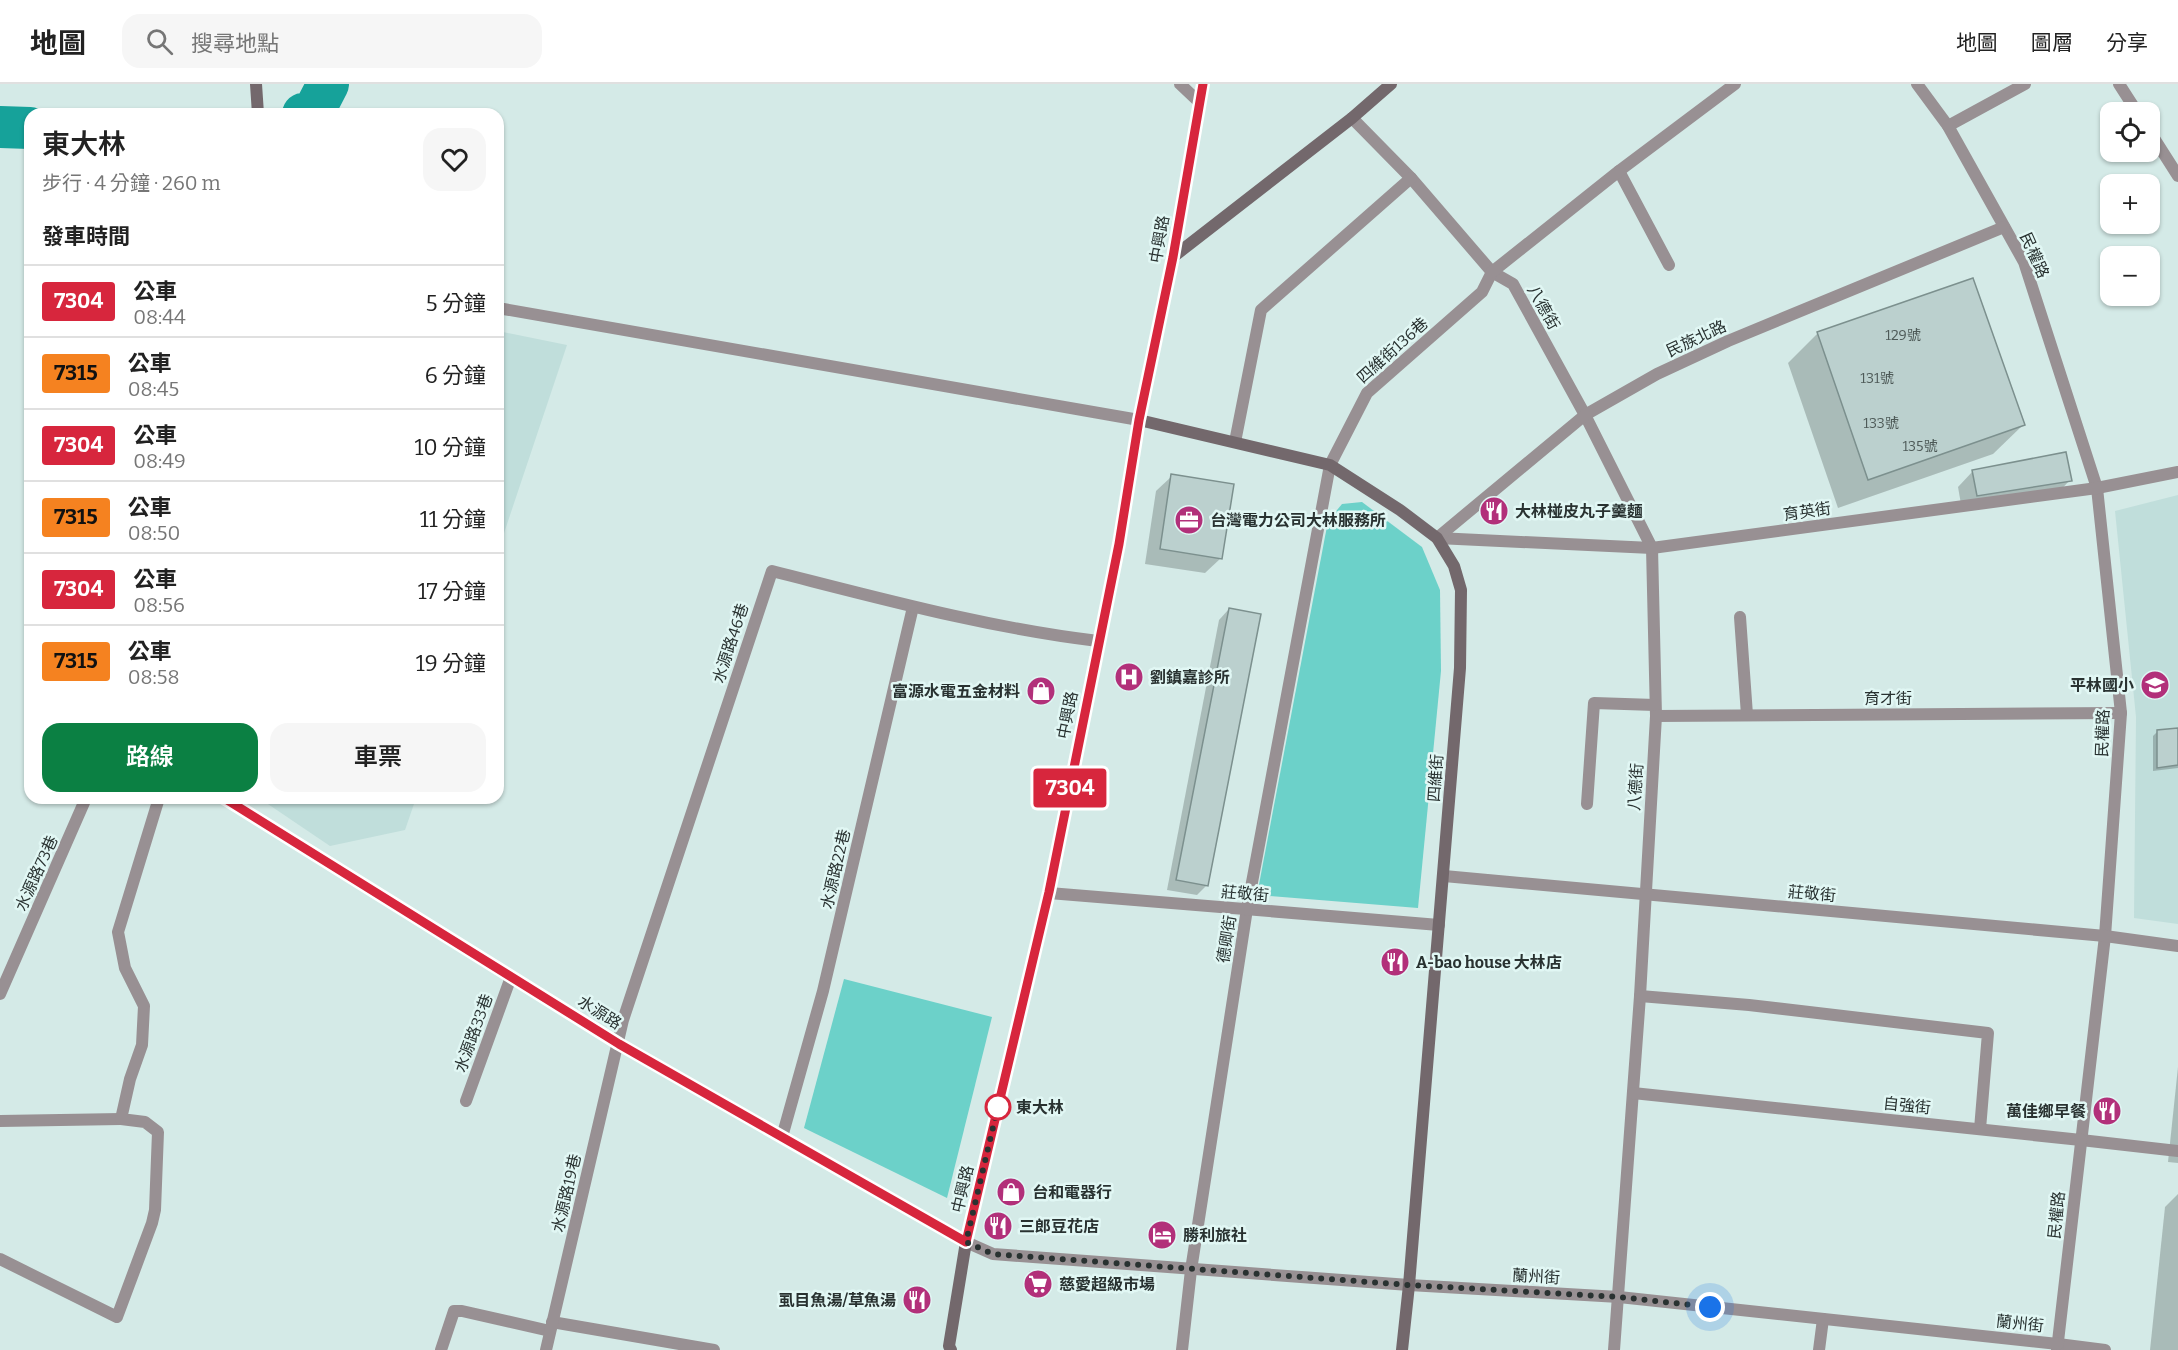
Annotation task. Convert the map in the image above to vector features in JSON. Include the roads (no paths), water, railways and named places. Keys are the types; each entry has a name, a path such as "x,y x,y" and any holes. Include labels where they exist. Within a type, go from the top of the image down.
{"main road":[{"name":"中興路","path":"1139,420 1173,257 1203,84"},
{"path":"1173,257 1352,118 1391,84"},
{"path":"256,87 258,108"},
{"name":"四維街","path":"1139,420 1330,465 1400,510 1437,538 1454,566 1461,590 1460,668 1402,1350"},
{"name":"水源路","path":"234,804 619,1044 966,1242"},
{"name":"中興路","path":"949,1349 966,1242"}],"street":[{"path":"1180,84 1199,102"},
{"path":"1492,272 1619,171 1735,84"},
{"name":"民權路","path":"1917,84 1948,126 2024,262 2097,488 2121,713 2105,936 2058,1347"},
{"path":"1948,126 2025,84"},
{"path":"2119,84 2131,102"},
{"name":"八德街","path":"1352,118 1411,178 1492,272 1513,284 1585,415 1652,548 1656,711 1640,996 1614,1350"},
{"path":"2160,148 2178,176"},
{"path":"1619,171 1669,265"},
{"path":"1235,442 1261,310 1411,178"},
{"name":"民族北路","path":"1437,538 1585,415 1657,374 1728,341 2004,227"},
{"name":"四維街136巷","path":"1330,465 1367,393 1482,292 1492,272"},
{"path":"504,309 1139,420"},
{"name":"中興路","path":"966,1242 1049,892 1119,544 1139,420"},
{"name":"德卿街","path":"1182,1350 1191,1270 1247,909 1330,465"},
{"name":"育英街","path":"1437,538 1652,548 2097,488 2178,472"},
{"name":"水源路46巷","path":"619,1044 627,1008 772,571 914,607 1068,638 1098,641"},
{"name":"水源路22巷","path":"782,1137 823,991 914,607"},
{"path":"1740,617 1747,715"},
{"name":"育才街","path":"1587,804 1594,703 1656,711 1747,715 2121,713"},
{"name":"水源路73巷","path":"0,994 83,804"},
{"path":"121,1119 130,1079 142,1045 144,1006 125,968 118,932 157,804"},
{"name":"莊敬街","path":"1443,876 2105,936 2178,946"},
{"name":"莊敬街","path":"1049,892 1439,925"},
{"name":"水源路33巷","path":"466,1101 510,977"},
{"path":"1640,996 1761,1007 1988,1033 1980,1129"},
{"name":"水源路19巷","path":"546,1350 619,1044"},
{"name":"自強街","path":"1633,1093 2178,1151"},
{"path":"0,1121 121,1119 145,1122 158,1132 153,1223 117,1317 0,1259"},
{"name":"蘭州街","path":"966,1242 993,1254 1409,1285 1619,1297 2058,1347 2105,1350"},
{"path":"441,1350 454,1311 714,1350"},
{"path":"1820,1350 1823,1319"}],"waterway":[{"path":"316,108 328,84"},
{"path":"0,127 24,128"}],"place":[{"name":"大林椪皮丸子羹麵","path":"1494,511"},
{"name":"台灣電力公司大林服務所","path":"1189,520"},
{"name":"劉鎮嘉診所","path":"1129,677"},
{"name":"平林國小","path":"2155,685"},
{"name":"富源水電五金材料","path":"1041,691"},
{"name":"A-bao house 大林店","path":"1395,962"},
{"name":"東大林","path":"998,1107"},
{"name":"萬佳鄉早餐","path":"2107,1111"},
{"name":"台和電器行","path":"1011,1192"},
{"name":"三郎豆花店","path":"998,1226"},
{"name":"勝利旅社","path":"1162,1235"},
{"name":"慈愛超級市場","path":"1038,1284"},
{"name":"虱目魚湯/草魚湯","path":"917,1300"}]}
